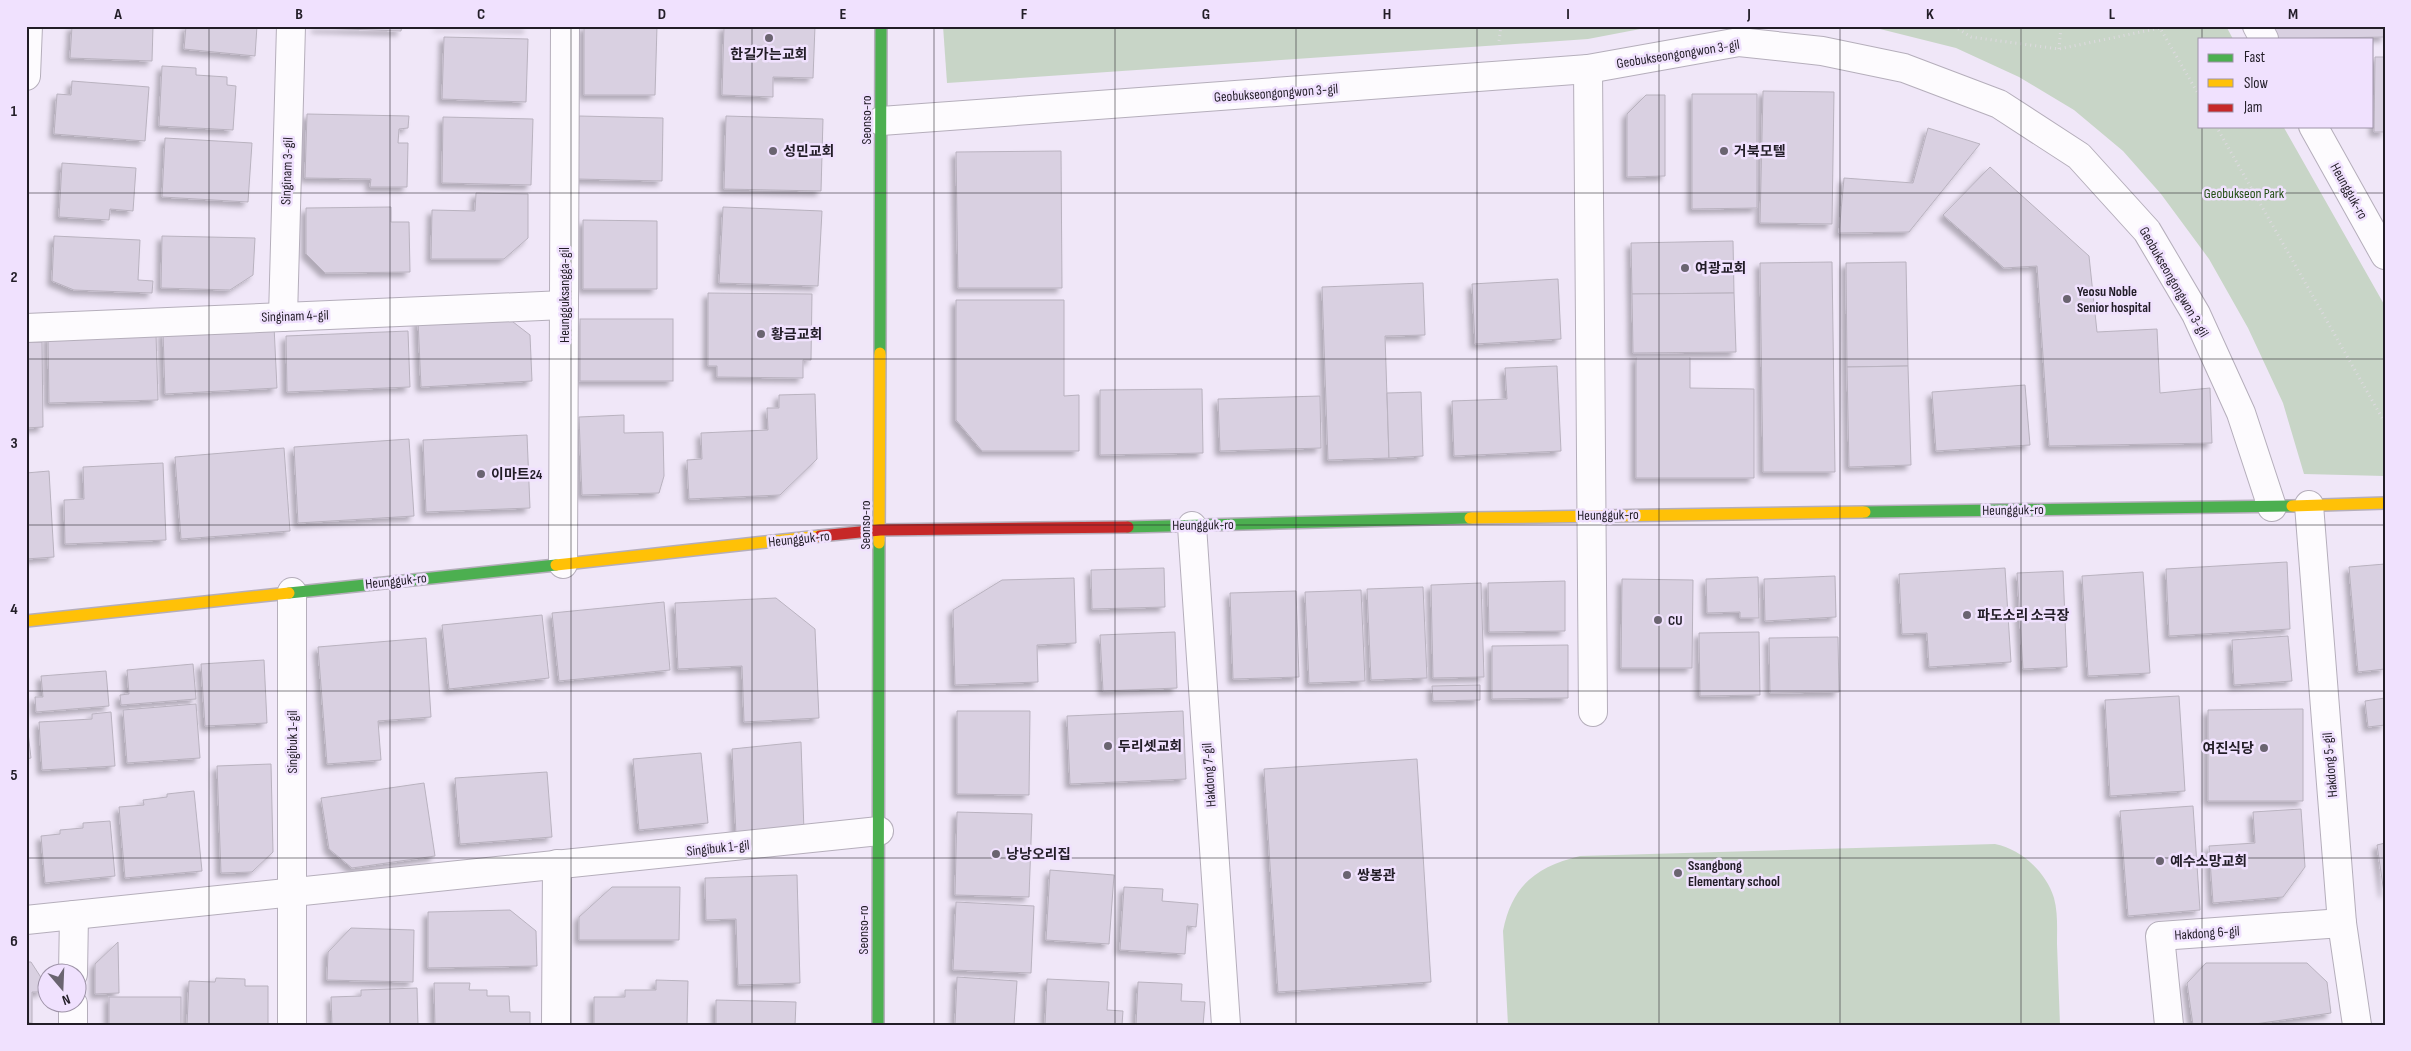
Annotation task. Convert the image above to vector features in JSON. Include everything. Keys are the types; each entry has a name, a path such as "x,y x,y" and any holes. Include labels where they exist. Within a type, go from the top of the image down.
{"street":[{"path":"26,76 28,26"},
{"name":"Singinam 3-gil","path":"282,317 291,26"},
{"name":"Heungguksangga-gil","path":"563,564 565,26"},
{"name":"Seonso-ro","path":"878,1025 881,26"},
{"path":"2257,26 2263,38"},
{"name":"Geobukseongongwon 3-gil","path":"880,121 1588,69 1739,42 1822,50 1904,68 1999,104 2079,156 2147,231 2196,314 2241,413 2272,507"},
{"path":"1588,69 1593,712"},
{"name":"Heungguk-ro","path":"2314,128 2385,255"},
{"name":"Singinam 4-gil","path":"26,328 564,305"},
{"name":"Heungguk-ro","path":"26,621 880,530 1192,526 1592,515 2272,507 2385,503"},
{"name":"Hakdong 5-gil","path":"2309,505 2342,923 2357,1025"},
{"name":"Hakdong 7-gil","path":"1192,526 1226,1025"},
{"name":"Singibuk 1-gil","path":"292,592 292,1025"},
{"name":"Singibuk 1-gil","path":"26,920 878,831"},
{"path":"556,1025 557,864"},
{"path":"73,964 74,915"},
{"name":"Hakdong 6-gil","path":"2169,1025 2160,936 2342,923"}],"path":[{"path":"1954,26 1971,37 2059,49 2160,27 2198,94"},
{"path":"2059,49 2061,26"},
{"path":"2217,128 2385,423"}],"green space":[{"path":"943,26 1656,26 1588,39 947,83"},
{"name":"Geobukseon Park","path":"1868,26 2226,26 2232,38 2198,38 2198,128 2284,128 2385,306 2385,476 2304,474 2283,403 2248,328 2209,259 2161,194 2123,151 2074,110 2019,77 1956,48"},
{"path":"1995,844 2014,851 2031,863 2045,879 2054,898 2057,921 2060,1025 1508,1025 1503,931 1507,915 1513,901 1528,880 1539,872 1564,860 1580,856"}],"building":[{"path":"72,26 153,26 152,61 70,58"},
{"path":"186,26 257,26 255,56 184,49"},
{"path":"316,26 402,26 401,31 316,28"},
{"path":"438,26 528,26 528,28"},
{"path":"584,26 657,26 655,95 584,95"},
{"path":"724,26 815,26 813,78 773,77 773,97 722,95"},
{"path":"2271,26 2385,26 2385,37 2277,38"},
{"path":"444,37 528,39 526,102 442,99"},
{"path":"2375,57 2385,57 2385,132 2374,132"},
{"path":"162,66 196,68 196,75 227,77 227,85 236,86 233,130 159,126"},
{"path":"72,81 149,87 145,141 54,134 57,94 71,95"},
{"path":"1763,91 1834,92 1832,224 1760,223"},
{"name":"거북모텔","path":"1692,94 1757,94 1757,208 1692,209"},
{"path":"1646,95 1665,95 1665,176 1627,177 1627,114"},
{"path":"307,114 409,116 408,128 399,129 398,143 408,143 407,187 370,187 371,179 305,178"},
{"path":"579,116 663,118 662,181 578,179"},
{"path":"726,116 823,119 821,191 724,189"},
{"path":"443,117 533,119 531,185 442,183"},
{"path":"1928,128 1980,144 1909,232 1839,233 1844,178 1913,183"},
{"path":"165,138 252,143 248,202 162,197"},
{"path":"1061,151 1062,288 958,288 956,152"},
{"path":"62,163 136,168 133,211 110,209 109,220 59,217"},
{"name":"Yeosu Noble Senior hospital","path":"1990,167 2089,256 2097,332 2157,329 2160,393 2210,388 2212,443 2049,446 2037,266 2004,268 1943,215"},
{"path":"476,193 528,194 528,238 504,259 431,259 432,210 475,211"},
{"path":"391,207 391,222 409,222 410,272 325,273 306,254 306,208"},
{"path":"723,207 822,211 818,286 719,283"},
{"path":"583,220 657,221 657,289 583,289"},
{"path":"54,236 140,240 138,280 153,281 152,293 74,290 52,281"},
{"path":"162,236 255,238 253,275 230,290 161,288"},
{"path":"1733,241 1734,293 1632,294 1631,243"},
{"path":"1832,262 1835,472 1763,472 1760,263"},
{"path":"1906,262 1908,366 1847,367 1846,263"},
{"path":"1558,279 1561,339 1475,344 1472,284"},
{"path":"1423,283 1425,335 1385,336 1389,458 1328,460 1322,287"},
{"path":"708,293 812,294 811,360 803,360 803,378 717,377 717,366 708,366"},
{"path":"1734,293 1736,352 1633,353 1632,294"},
{"path":"956,300 1064,300 1064,396 1079,395 1079,451 982,451 956,420"},
{"path":"504,315 530,335 532,381 421,387 418,320"},
{"path":"580,319 673,319 673,381 580,381"},
{"path":"274,326 277,388 165,394 163,332"},
{"path":"408,331 410,387 287,392 286,336"},
{"path":"156,334 158,400 49,403 48,336"},
{"path":"26,342 42,342 43,427 26,428"},
{"path":"1636,357 1690,357 1690,388 1754,389 1754,478 1636,478"},
{"path":"1557,366 1561,451 1454,456 1452,401 1507,399 1505,368"},
{"path":"1908,366 1911,465 1849,467 1847,367"},
{"path":"2025,385 2030,445 1936,451 1932,392"},
{"path":"1202,389 1203,453 1100,455 1100,390"},
{"path":"1421,392 1423,456 1389,458 1387,393"},
{"path":"815,394 817,459 780,495 689,499 687,460 702,459 701,433 768,430 767,408 779,408 779,395"},
{"path":"1320,396 1321,448 1220,451 1218,399"},
{"path":"624,415 624,433 663,432 664,476 659,493 582,495 579,417"},
{"path":"527,435 530,508 426,512 423,440"},
{"path":"409,439 414,516 298,523 294,447"},
{"path":"284,448 290,531 181,539 175,457"},
{"path":"163,463 166,540 65,544 64,500 84,499 83,467"},
{"path":"49,471 54,557 26,559 26,473"},
{"path":"2287,562 2290,629 2169,636 2166,569"},
{"path":"2385,564 2385,669 2358,672 2349,567"},
{"path":"1164,568 1165,607 1092,609 1091,570"},
{"path":"2005,568 2011,662 1929,667 1927,633 1902,634 1899,574"},
{"path":"2063,571 2067,667 2023,669 2017,573"},
{"path":"2143,572 2150,673 2088,676 2082,576"},
{"path":"1835,576 1836,617 1765,621 1764,579"},
{"path":"1758,577 1759,618 1740,618 1740,612 1707,613 1706,579"},
{"path":"1074,578 1076,643 1037,645 1038,682 955,685 953,610 1002,580"},
{"path":"1622,579 1693,580 1692,668 1621,668"},
{"path":"1565,581 1565,631 1489,632 1488,583"},
{"path":"1481,583 1484,677 1433,678 1431,585"},
{"path":"1423,587 1427,678 1371,680 1367,589"},
{"path":"1361,590 1365,681 1309,683 1305,592"},
{"path":"1296,591 1299,677 1233,679 1230,593"},
{"path":"776,598 815,629 819,718 744,722 742,666 678,669 675,603"},
{"path":"664,602 670,670 559,681 552,613"},
{"path":"542,615 549,678 449,689 442,625"},
{"path":"1175,632 1177,688 1103,691 1100,635"},
{"path":"1759,632 1760,695 1700,696 1699,633"},
{"path":"2288,636 2292,681 2234,685 2232,640"},
{"path":"1838,637 1839,692 1770,693 1769,638"},
{"path":"426,638 431,717 378,721 381,760 327,764 318,647"},
{"path":"1568,645 1568,698 1492,699 1492,646"},
{"path":"264,660 267,723 205,726 201,664"},
{"path":"193,664 196,699 121,705 120,695 129,694 127,670"},
{"path":"106,671 109,706 36,712 35,697 43,697 41,676"},
{"path":"1480,685 1480,700 1433,701 1432,686"},
{"path":"2179,696 2185,791 2110,796 2105,700"},
{"path":"2385,698 2385,725 2368,727 2365,701"},
{"path":"196,704 200,758 127,763 123,710"},
{"path":"2303,709 2303,801 2208,801 2208,710"},
{"path":"957,711 1030,711 1029,795 957,794"},
{"path":"1183,711 1186,779 1070,784 1067,716"},
{"path":"111,712 115,766 42,770 39,722 92,719 92,714"},
{"path":"26,715 31,758 26,759"},
{"path":"801,742 804,832 736,835 732,749"},
{"path":"701,753 708,823 639,830 633,759"},
{"name":"쌍봉관","path":"1417,759 1431,982 1278,992 1264,769"},
{"path":"271,764 273,852 252,872 221,873 217,766"},
{"path":"547,772 552,837 460,844 455,778"},
{"path":"424,783 435,856 352,868 329,849 321,798"},
{"path":"194,791 202,871 125,878 119,807 144,805 143,800 167,797 167,794"},
{"name":"예수소망교회","path":"2193,806 2200,910 2128,916 2120,811"},
{"path":"2301,809 2305,867 2283,897 2213,903 2209,846 2255,843 2253,812"},
{"path":"957,812 1032,814 1029,897 955,895"},
{"path":"110,821 115,876 45,883 41,836 60,834 60,830 83,828 83,823"},
{"path":"2385,843 2385,893 2384,893 2377,845"},
{"path":"1050,870 1114,875 1109,944 1046,940"},
{"path":"797,875 800,983 738,985 736,919 706,920 705,878"},
{"path":"612,887 680,887 679,940 579,940 579,917"},
{"path":"1124,887 1163,889 1162,901 1198,904 1196,927 1187,926 1185,954 1120,950"},
{"path":"956,902 1034,906 1031,973 953,970"},
{"path":"510,910 536,931 537,966 428,968 428,912"},
{"path":"351,928 414,930 413,982 327,980 328,952"},
{"path":"118,942 119,993 95,994 95,964"},
{"path":"26,962 31,962 38,973 38,992 32,992 32,1023 26,1022"},
{"path":"2206,963 2307,963 2327,982 2331,1013 2248,1025 2193,1025 2187,983"},
{"path":"957,977 1017,981 1014,1025 955,1025"},
{"path":"216,978 245,979 245,986 268,986 268,1025 187,1025 189,981 215,982"},
{"path":"1047,979 1109,982 1107,1010 1123,1011 1122,1025 1045,1025"},
{"path":"656,980 688,981 687,1025 594,1025 594,997 625,997 625,990 656,990"},
{"path":"1138,982 1182,984 1181,1001 1205,1002 1203,1025 1136,1025"},
{"path":"434,983 470,983 469,990 487,990 487,996 509,996 510,1012 530,1012 530,1025 435,1025"},
{"path":"417,988 418,1025 332,1025 331,997 361,996 361,990"},
{"path":"109,997 181,997 181,1025 109,1025"},
{"path":"716,1000 796,1002 795,1025 716,1025"}],"traffic: fast":[{"path":"880,353 881,26"},
{"path":"1865,512 2292,506"},
{"path":"1128,527 1470,518"},
{"path":"878,1025 879,543"},
{"path":"289,593 556,565"}],"traffic: slow":[{"path":"879,543 880,353"},
{"path":"2292,506 2385,503"},
{"path":"1470,518 1865,512"},
{"path":"556,565 820,536"},
{"path":"26,621 289,593"}],"traffic: jam":[{"path":"820,536 880,530 1128,527"}],"place":[{"name":"한길가는교회","path":"769,38"},
{"name":"성민교회","path":"773,151"},
{"name":"거북모텔","path":"1724,151"},
{"name":"여광교회","path":"1685,268"},
{"name":"Yeosu Noble Senior hospital","path":"2067,299"},
{"name":"황금교회","path":"761,334"},
{"name":"이마트24","path":"481,474"},
{"name":"파도소리 소극장","path":"1967,615"},
{"name":"CU","path":"1658,620"},
{"name":"두리셋교회","path":"1108,746"},
{"name":"여진식당","path":"2264,748"},
{"name":"낭낭오리집","path":"996,854"},
{"name":"예수소망교회","path":"2160,861"},
{"name":"Ssangbong Elementary school","path":"1678,873"},
{"name":"쌍봉관","path":"1347,875"}]}
